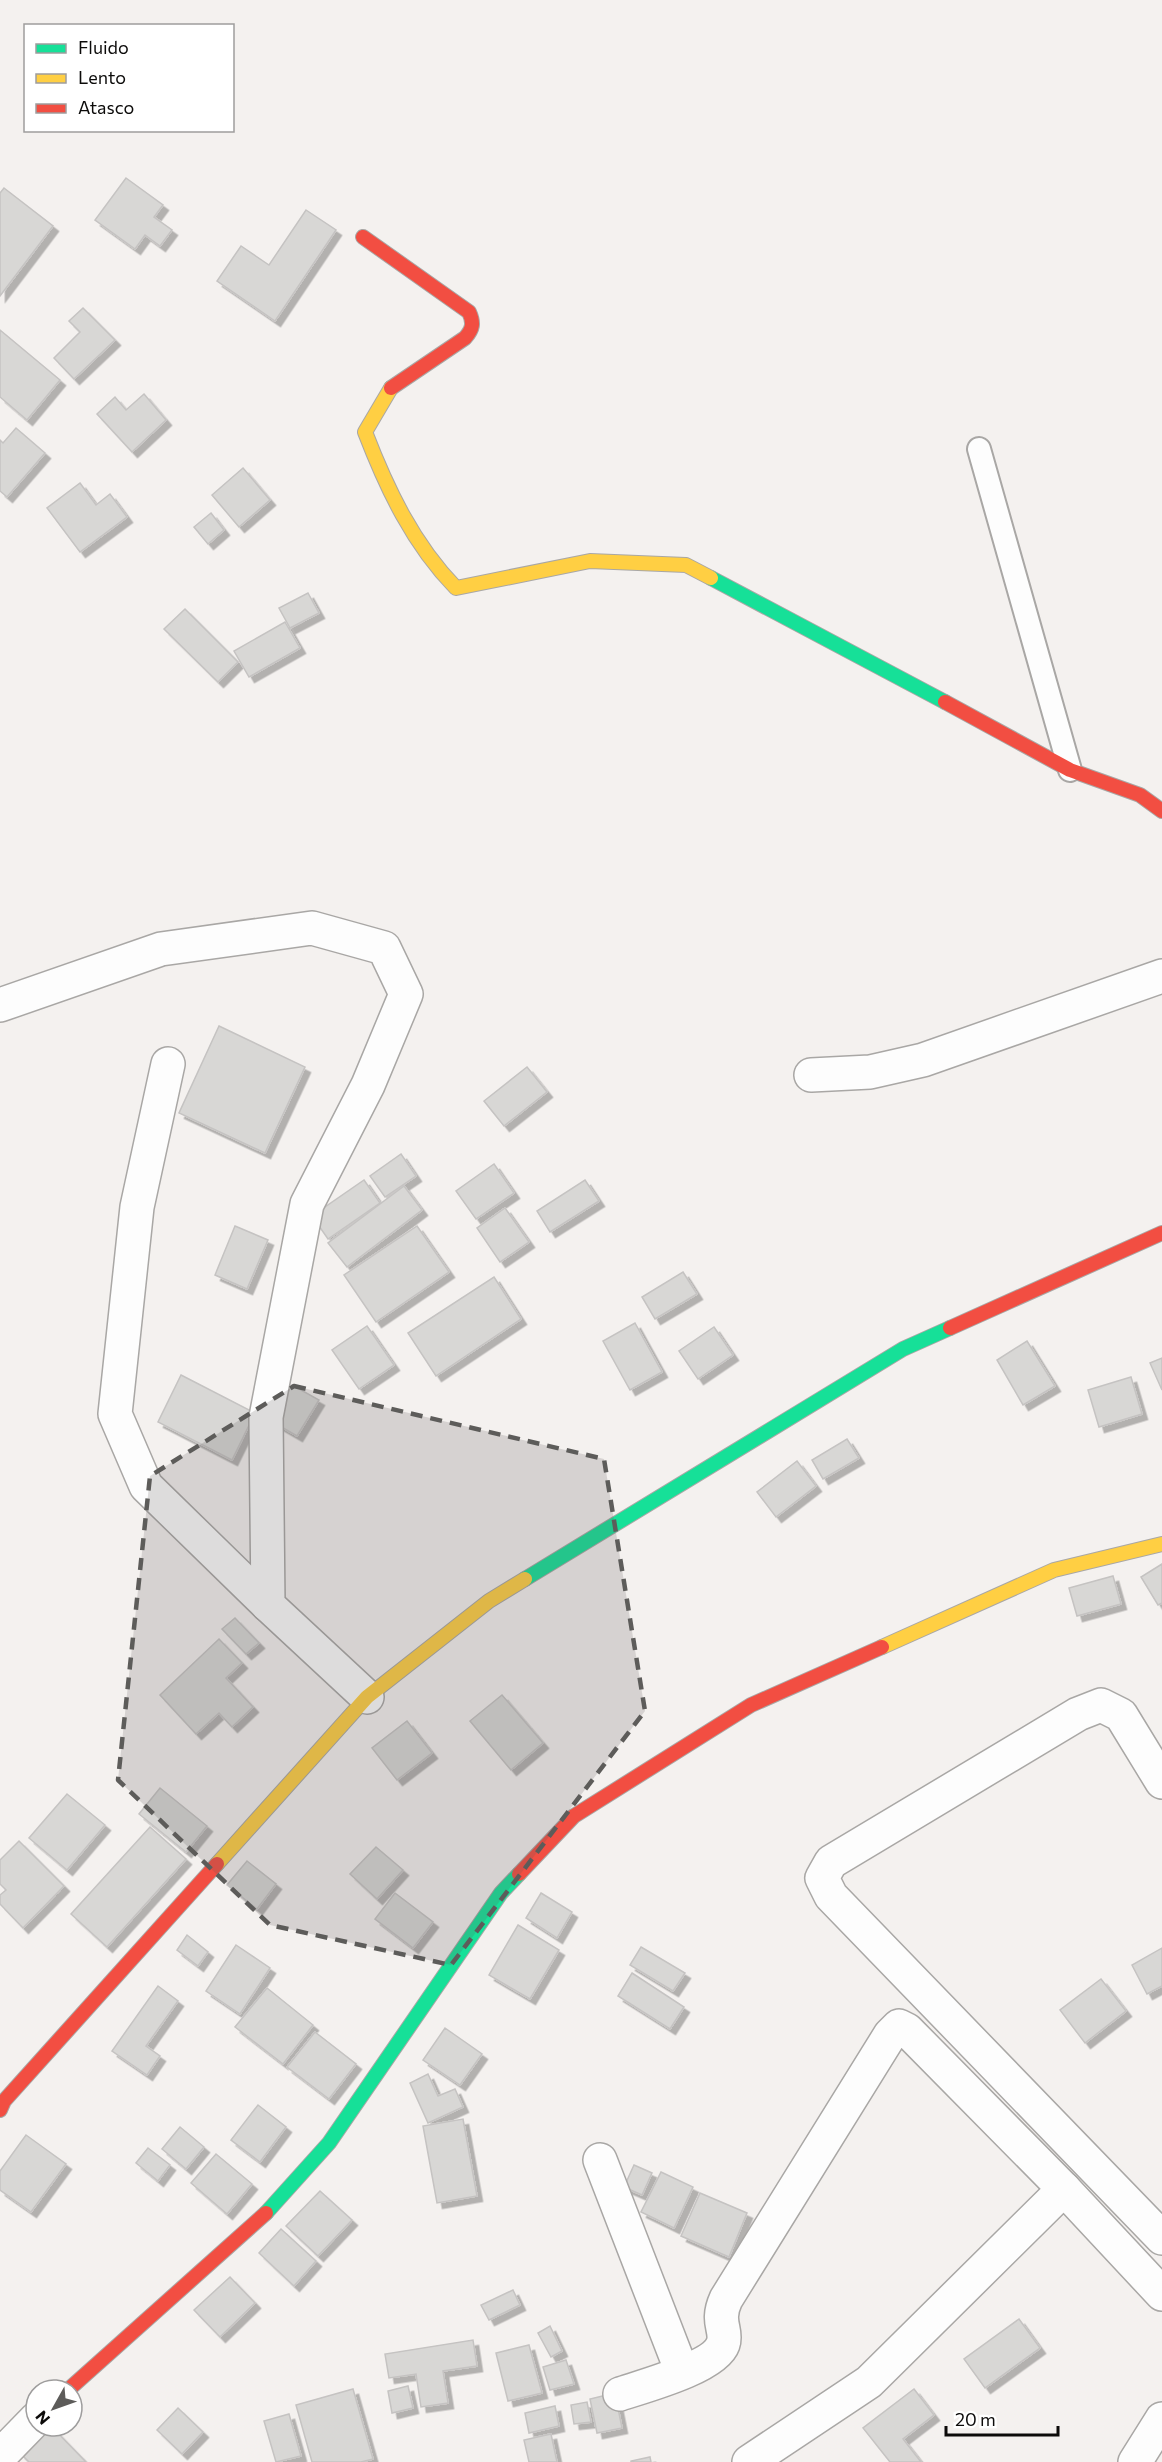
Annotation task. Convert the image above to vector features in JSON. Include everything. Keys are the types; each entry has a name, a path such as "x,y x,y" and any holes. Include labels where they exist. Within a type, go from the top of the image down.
{"street":[{"path":"363,237 469,312 474,322 472,330 465,338 392,386 364,432 380,474 436,569 456,588 590,561 686,565 1070,770 1140,795 1162,811"},
{"path":"0,1005 161,949 312,928 384,948 406,994 368,1085 307,1204 266,1417 268,1605"},
{"path":"811,1075 870,1072 923,1060 1162,976"},
{"path":"168,1064 136,1207 115,1414 146,1486 268,1605 367,1697"},
{"path":"0,2110 4,2101 367,1697 489,1601 903,1349 1162,1233"},
{"path":"81,2378 272,2208 328,2143 501,1893 574,1816 751,1705 1054,1570 1162,1544"},
{"path":"1162,1782 1121,1715 1101,1705 1078,1714 831,1862 822,1878 831,1896 1162,2238"},
{"path":"620,2394 682,2372 718,2355 725,2342 719,2314 726,2300 890,2035 899,2026 907,2030 1064,2189 1162,2294"},
{"path":"600,2160 682,2372"},
{"path":"749,2462 869,2382 1064,2189"},
{"path":"1135,2462 1162,2419"},
{"path":"0,2456 24,2431"}],"lane":[{"path":"979,449 1070,770"}],"highlighted area":[{"path":"294,1386 604,1459 645,1711 451,1965 270,1925 118,1780 150,1476"}],"building":[{"path":"126,178 163,205 154,217 172,230 160,246 145,235 135,249 95,220"},
{"path":"4,188 53,226 0,296 0,193"},
{"path":"306,210 336,230 275,321 217,281 241,246 269,265"},
{"path":"83,308 115,340 74,379 54,358 80,332 69,321"},
{"path":"0,330 60,380 27,420 0,397"},
{"path":"144,394 166,420 132,452 97,414 115,397 126,410"},
{"path":"16,428 45,453 7,497 0,491 0,440 3,443"},
{"path":"243,468 270,500 239,527 212,495"},
{"path":"80,483 96,505 110,494 127,517 80,552 47,508"},
{"path":"211,513 224,530 208,544 194,527"},
{"path":"308,593 319,613 290,628 279,608"},
{"path":"185,609 238,662 218,682 164,629"},
{"path":"285,622 300,648 249,677 234,651"},
{"path":"219,1026 305,1067 265,1153 179,1113"},
{"path":"527,1067 547,1092 504,1126 484,1101"},
{"path":"401,1154 416,1176 385,1197 370,1176"},
{"path":"494,1164 514,1193 476,1219 456,1191"},
{"path":"364,1180 380,1203 328,1239 312,1216"},
{"path":"585,1180 599,1201 550,1232 537,1211"},
{"path":"404,1186 422,1210 347,1267 328,1243"},
{"path":"505,1208 529,1242 500,1262 477,1228"},
{"path":"235,1226 268,1240 247,1289 215,1275"},
{"path":"417,1226 449,1272 376,1322 344,1275"},
{"path":"683,1272 697,1294 655,1319 642,1297"},
{"path":"494,1277 521,1319 436,1376 408,1333"},
{"path":"635,1323 662,1372 630,1390 603,1341"},
{"path":"367,1326 394,1365 359,1389 332,1350"},
{"path":"714,1327 733,1355 698,1379 679,1351"},
{"path":"1027,1341 1055,1386 1023,1405 997,1360"},
{"path":"1162,1358 1162,1390 1150,1363"},
{"path":"181,1375 255,1413 232,1460 158,1422"},
{"path":"1131,1377 1142,1414 1099,1427 1088,1390"},
{"path":"292,1385 319,1400 297,1436 271,1421"},
{"path":"847,1439 859,1458 823,1479 812,1460"},
{"path":"797,1461 816,1486 776,1517 757,1492"},
{"path":"1162,1564 1162,1603 1158,1605 1141,1577"},
{"path":"1113,1576 1121,1604 1077,1616 1069,1588"},
{"path":"235,1618 259,1643 246,1654 222,1629"},
{"path":"219,1639 242,1663 226,1678 253,1707 232,1727 219,1713 196,1734 160,1695"},
{"path":"502,1695 543,1743 511,1770 470,1721"},
{"path":"407,1721 432,1753 397,1780 372,1748"},
{"path":"160,1788 207,1826 186,1852 139,1814"},
{"path":"67,1794 105,1825 67,1870 29,1838"},
{"path":"150,1827 186,1859 107,1947 71,1914"},
{"path":"19,1841 64,1886 23,1928 0,1904 0,1895 6,1890 0,1884 0,1860"},
{"path":"376,1847 403,1870 377,1899 350,1874"},
{"path":"247,1861 276,1884 257,1909 227,1885"},
{"path":"395,1893 433,1922 413,1948 375,1919"},
{"path":"541,1893 572,1912 557,1938 526,1918"},
{"path":"518,1925 559,1950 530,1999 489,1975"},
{"path":"187,1935 208,1952 198,1966 177,1950"},
{"path":"236,1945 270,1968 240,2014 206,1991"},
{"path":"641,1947 685,1973 673,1991 630,1965"},
{"path":"1162,1948 1162,1986 1147,1994 1132,1965"},
{"path":"632,1973 684,2007 670,2029 618,1996"},
{"path":"1101,1979 1126,2011 1085,2043 1060,2010"},
{"path":"158,1986 178,2001 146,2046 160,2056 147,2075 112,2051"},
{"path":"267,1988 313,2025 283,2064 235,2027"},
{"path":"445,2028 482,2054 460,2085 423,2060"},
{"path":"315,2032 356,2064 329,2099 287,2067"},
{"path":"428,2074 438,2096 455,2089 463,2107 428,2123 410,2083"},
{"path":"258,2105 286,2127 260,2162 231,2140"},
{"path":"463,2119 477,2196 437,2203 423,2126"},
{"path":"180,2127 204,2147 186,2169 162,2149"},
{"path":"26,2135 66,2164 31,2212 0,2190 0,2171"},
{"path":"148,2148 170,2165 158,2181 136,2163"},
{"path":"216,2154 252,2184 227,2214 191,2183"},
{"path":"634,2165 652,2173 642,2195 624,2187"},
{"path":"661,2172 693,2187 674,2228 641,2212"},
{"path":"320,2191 352,2220 318,2256 286,2226"},
{"path":"700,2193 747,2213 729,2257 681,2236"},
{"path":"281,2229 316,2261 294,2286 259,2253"},
{"path":"230,2277 255,2303 220,2337 194,2310"},
{"path":"513,2290 520,2305 489,2320 481,2305"},
{"path":"1019,2319 1040,2348 985,2388 964,2359"},
{"path":"550,2326 562,2351 551,2357 538,2333"},
{"path":"473,2340 477,2366 443,2371 448,2403 421,2407 416,2374 389,2378 385,2354"},
{"path":"529,2345 542,2393 508,2401 496,2353"},
{"path":"566,2360 574,2384 550,2390 543,2367"},
{"path":"408,2386 413,2408 392,2413 388,2391"},
{"path":"353,2389 373,2459 361,2462 312,2462 296,2405"},
{"path":"914,2389 934,2415 903,2439 921,2462 890,2462 863,2428"},
{"path":"615,2393 622,2428 597,2433 590,2399"},
{"path":"587,2402 591,2422 574,2424 571,2405"},
{"path":"555,2406 559,2426 529,2433 525,2413"},
{"path":"178,2408 203,2432 182,2454 157,2430"},
{"path":"289,2414 301,2456 276,2462 264,2421"},
{"path":"551,2434 557,2462 529,2462 524,2440"},
{"path":"36,2438 63,2438 86,2462 29,2462 20,2453"},
{"path":"650,2457 651,2462 631,2462 631,2461"}],"traffic: fast":[{"path":"711,578 945,702"},
{"path":"525,1579 903,1349 950,1328"},
{"path":"266,2213 329,2143 501,1893 519,1874"}],"traffic: slow":[{"path":"391,388 365,432 392,495 414,534 456,588 590,561 686,565 711,578"},
{"path":"882,1647 1054,1570 1162,1544"},
{"path":"217,1864 367,1697 489,1601 525,1579"}],"traffic: jam":[{"path":"363,237 469,312 472,319 470,332 465,338 391,388"},
{"path":"945,702 1070,770 1140,795 1162,811"},
{"path":"950,1328 1162,1233"},
{"path":"519,1874 574,1816 751,1705 882,1647"},
{"path":"0,2110 4,2101 217,1864"},
{"path":"81,2378 266,2213"}]}
